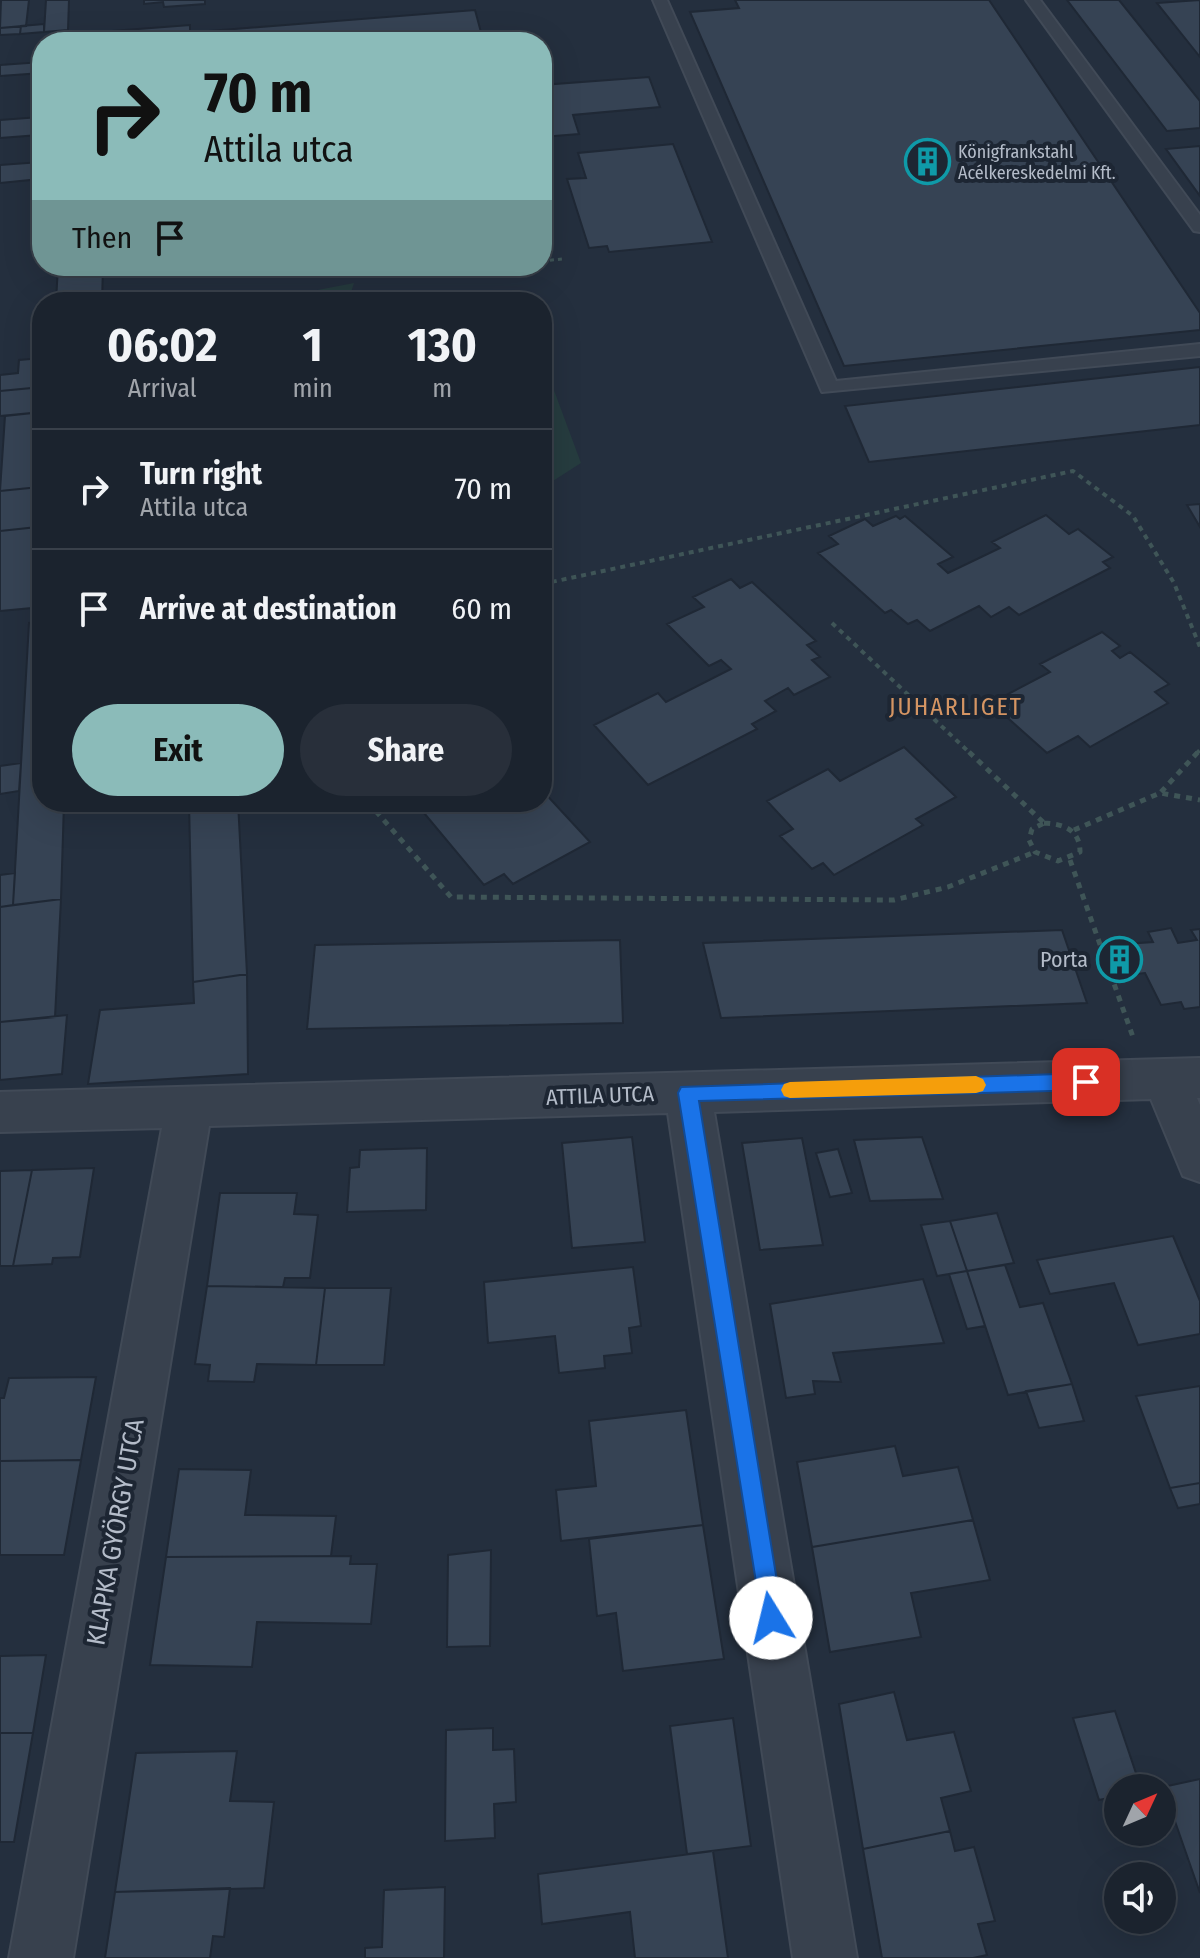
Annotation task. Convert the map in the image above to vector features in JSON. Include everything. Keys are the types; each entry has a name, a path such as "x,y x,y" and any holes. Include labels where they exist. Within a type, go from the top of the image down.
{"street":[{"name":"ATTILA UTCA","path":"0,1112 1171,1079"},
{"path":"1171,1079 1200,1161"},
{"path":"688,1093 825,1958"},
{"name":"KLAPKA GYÖRGY UTCA","path":"41,1958 189,1106"}],"lane":[{"path":"660,0 829,388 1200,350"},
{"path":"1033,0 1200,227"}],"path":[{"path":"552,260 563,259"},
{"path":"552,582 1073,471 1133,516 1174,583 1200,647"},
{"path":"832,623 1044,823"},
{"path":"1074,830 1160,793 1200,750"},
{"path":"1160,793 1200,800"},
{"path":"377,812 451,897 894,900 922,897 958,885 1035,852"},
{"path":"1044,823 1060,823 1074,830 1081,841 1080,852 1070,860 1058,862 1035,852 1029,840 1032,829 1044,823"},
{"path":"1070,860 1171,1079"}],"green space":[{"path":"354,283 351,292 307,292"},
{"path":"552,385 581,463 552,482"}],"building":[{"path":"1,0 29,0 26,26 0,28"},
{"path":"46,0 69,0 68,30 44,32"},
{"path":"144,0 205,0 205,4 164,7 163,2 144,4"},
{"name":"Königfrankstahl Acélkereskedelmi Kft.","path":"735,0 989,0 1200,313 1200,330 844,366 690,12 739,8"},
{"path":"1067,0 1119,0 1200,101 1200,128 1167,131"},
{"path":"1200,0 1200,57 1157,3"},
{"path":"475,10 481,32 210,32"},
{"path":"44,24 44,32 20,34 21,26"},
{"path":"190,25 190,32 99,32"},
{"path":"21,26 20,34 0,35 0,28"},
{"path":"32,63 32,74 0,76 0,65"},
{"path":"649,77 660,107 573,115 579,134 552,136 552,84"},
{"path":"32,118 32,136 0,138 0,120"},
{"path":"673,144 712,242 609,252 607,246 589,248 567,179 586,178 578,153"},
{"path":"1200,146 1200,196 1166,149"},
{"path":"32,163 32,180 0,183 0,165"},
{"path":"57,276 103,276 102,292 57,292"},
{"path":"32,359 32,388 0,391 0,375 18,373 19,360"},
{"path":"1200,367 1200,425 869,462 845,406"},
{"path":"32,388 32,413 0,416 0,391"},
{"path":"32,413 32,488 0,491 5,416"},
{"path":"32,488 32,528 0,531 0,491"},
{"path":"1200,504 1200,527 1187,505"},
{"path":"1046,515 1069,534 1078,529 1113,557 1103,562 1110,568 1019,615 1009,607 991,617 979,606 930,631 917,620 908,624 891,610 885,613 818,553 838,544 829,536 865,519 873,526 896,516 900,519 905,516 953,557 938,564 948,573 1000,548 992,542"},
{"path":"32,528 32,608 0,611 0,531"},
{"path":"731,579 740,588 752,582 816,641 807,645 820,657 812,660 830,677 794,695 788,688 765,701 776,711 752,724 757,729 648,785 594,725 658,693 666,702 731,669 721,660 709,666 667,624 704,607 693,597"},
{"path":"29,623 32,623 32,812 64,812 61,899 13,905"},
{"path":"1102,632 1120,646 1112,651 1120,658 1130,652 1169,684 1155,692 1168,703 1090,747 1078,736 1047,753 991,703 1050,672 1040,664"},
{"path":"904,747 956,797 916,819 923,825 834,875 823,863 812,869 780,836 793,829 767,801 828,769 840,781"},
{"path":"21,763 19,791 0,794 0,766"},
{"path":"552,801 590,842 513,884 504,874 484,885 423,812 552,812"},
{"path":"189,812 239,812 247,974 193,982"},
{"path":"15,873 13,905 0,907 0,875"},
{"path":"61,899 55,1017 0,1022 0,907"},
{"path":"1171,928 1178,943 1197,940 1191,930 1200,929 1200,1007 1184,1009 1181,1002 1161,1005 1145,973 1136,974 1124,944 1153,942 1148,932"},
{"path":"1062,930 1087,1003 721,1018 703,943"},
{"path":"620,940 623,1023 307,1029 315,945"},
{"name":"Porta","path":"1124,944 1136,974 1114,975 1103,945"},
{"path":"247,974 248,1074 88,1084 100,1010 194,1003 193,982"},
{"path":"67,1015 62,1074 0,1080 0,1022"},
{"path":"632,1137 645,1242 572,1248 562,1143"},
{"path":"922,1137 943,1199 870,1201 854,1140"},
{"path":"802,1138 823,1245 760,1250 742,1143"},
{"path":"427,1148 426,1210 347,1212 350,1168 359,1167 360,1150"},
{"path":"838,1149 852,1193 830,1197 816,1153"},
{"path":"94,1168 80,1257 53,1258 52,1264 13,1266 32,1170"},
{"path":"32,1170 13,1266 0,1266 0,1171"},
{"path":"220,1193 297,1193 294,1214 318,1215 310,1278 285,1278 283,1287 207,1286"},
{"path":"997,1213 1014,1263 967,1271 950,1221"},
{"path":"950,1221 967,1271 937,1276 921,1225"},
{"path":"1173,1236 1200,1301 1200,1334 1138,1345 1114,1283 1050,1294 1037,1260"},
{"path":"1005,1265 1020,1307 1043,1303 1072,1384 1008,1395 967,1271"},
{"path":"633,1267 641,1326 629,1328 632,1353 604,1356 605,1368 559,1373 555,1336 488,1343 484,1282"},
{"path":"967,1271 985,1326 967,1329 949,1274"},
{"path":"923,1279 944,1343 833,1353 841,1382 813,1381 815,1394 786,1398 770,1304"},
{"path":"207,1286 325,1288 316,1365 257,1364 254,1382 208,1381 210,1365 195,1364"},
{"path":"325,1288 391,1288 384,1365 316,1365"},
{"path":"96,1377 81,1460 0,1461 0,1398 4,1398 9,1378"},
{"path":"1072,1384 1084,1421 1039,1428 1026,1391"},
{"path":"1200,1386 1200,1483 1170,1488 1136,1396"},
{"path":"686,1410 703,1525 561,1541 556,1490 596,1486 589,1421"},
{"path":"895,1446 903,1476 958,1467 973,1520 812,1547 797,1462"},
{"path":"81,1460 64,1555 0,1555 0,1461"},
{"path":"179,1469 251,1470 245,1515 336,1516 331,1556 166,1557"},
{"path":"1200,1483 1200,1504 1178,1508 1170,1488"},
{"path":"973,1520 990,1580 911,1593 921,1637 830,1652 812,1547"},
{"path":"703,1525 724,1659 623,1671 616,1613 597,1616 589,1539"},
{"path":"491,1550 490,1646 447,1647 448,1555"},
{"path":"351,1556 350,1564 377,1564 371,1624 257,1622 252,1667 150,1665 166,1557"},
{"path":"46,1655 33,1733 0,1733 0,1656"},
{"path":"894,1692 907,1740 954,1732 971,1791 941,1798 950,1831 863,1849 839,1704"},
{"path":"1115,1711 1136,1774 1104,1774 1104,1799 1099,1800 1073,1718"},
{"path":"733,1718 751,1846 687,1854 670,1726"},
{"path":"493,1728 493,1750 514,1749 516,1802 494,1804 495,1838 445,1841 446,1730"},
{"path":"0,1733 33,1733 14,1842 0,1842"},
{"path":"237,1751 230,1801 274,1802 264,1888 115,1892 136,1753"},
{"path":"1200,1779 1200,1893 1176,1824 1176,1784"},
{"path":"950,1831 955,1851 974,1847 995,1921 978,1924 987,1955 973,1958 882,1958 863,1849"},
{"path":"713,1851 728,1958 635,1958 630,1912 542,1924 538,1874"},
{"path":"445,1887 444,1958 365,1958 365,1948 382,1947 384,1890"},
{"path":"230,1888 224,1937 213,1936 210,1958 105,1958 115,1892"}],"slow traffic":[{"path":"790,1090 976,1085"}],"place":[{"name":"Königfrankstahl Acélkereskedelmi Kft.","path":"927,162"},
{"name":"Porta","path":"1119,959"}],"district":[{"name":"JUHARLIGET","path":"956,707"}],"route":[{"path":"771,1618 688,1093 1086,1082"}]}
